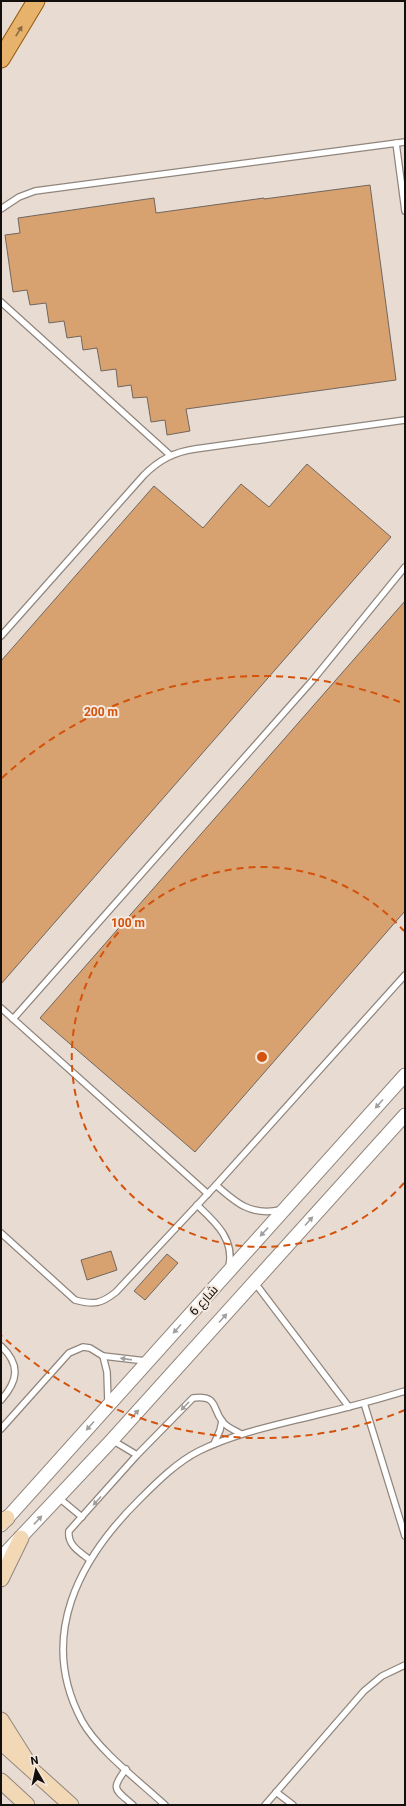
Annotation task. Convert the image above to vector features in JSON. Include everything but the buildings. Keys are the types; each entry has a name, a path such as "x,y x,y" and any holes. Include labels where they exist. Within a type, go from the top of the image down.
{"main road":[{"path":"1,60 36,1"},
{"path":"1,1579 21,1538"},
{"path":"1,1720 33,1770"},
{"path":"1,1742 71,1805"},
{"path":"4,1786 28,1805"}],"street":[{"name":"شارع 6","path":"3,1522 405,1075"},
{"name":"شارع 6","path":"1,1558 112,1440 405,1115"}],"lane":[{"path":"1,209 20,197 35,191 405,142"},
{"path":"396,143 405,211"},
{"path":"1,302 170,455"},
{"path":"1,636 144,475 160,461 170,455 195,448 405,420"},
{"path":"13,1019 312,681 405,567"},
{"path":"1,1233 75,1300 89,1303 104,1302 116,1292 216,1186 405,975"},
{"path":"1,1008 208,1194"},
{"path":"216,1186 236,1203 248,1209 267,1212 286,1209"},
{"path":"197,1205 217,1224 223,1233 230,1252 228,1273"},
{"path":"254,1282 349,1407"},
{"path":"1,1346 11,1357 15,1366 15,1375 13,1384 1,1400"},
{"path":"1,1429 69,1353 83,1347 90,1348 103,1356 148,1361"},
{"path":"103,1356 108,1372 108,1406"},
{"path":"165,1805 96,1741 82,1721 72,1699 66,1675 63,1651 64,1626 69,1603 78,1580 90,1560 111,1531 150,1488 197,1452 241,1434 349,1407 405,1391"},
{"path":"90,1560 71,1544 68,1537 69,1531 137,1455 193,1398 205,1398 210,1400 216,1407 222,1421 230,1428 241,1434"},
{"path":"364,1403 405,1536"},
{"path":"214,1444 222,1421"},
{"path":"112,1440 137,1455"},
{"path":"59,1498 82,1516"},
{"path":"265,1805 368,1687 382,1676 405,1665"},
{"path":"126,1769 116,1782 115,1787 117,1791 133,1805"},
{"path":"276,1792 293,1805"}]}
